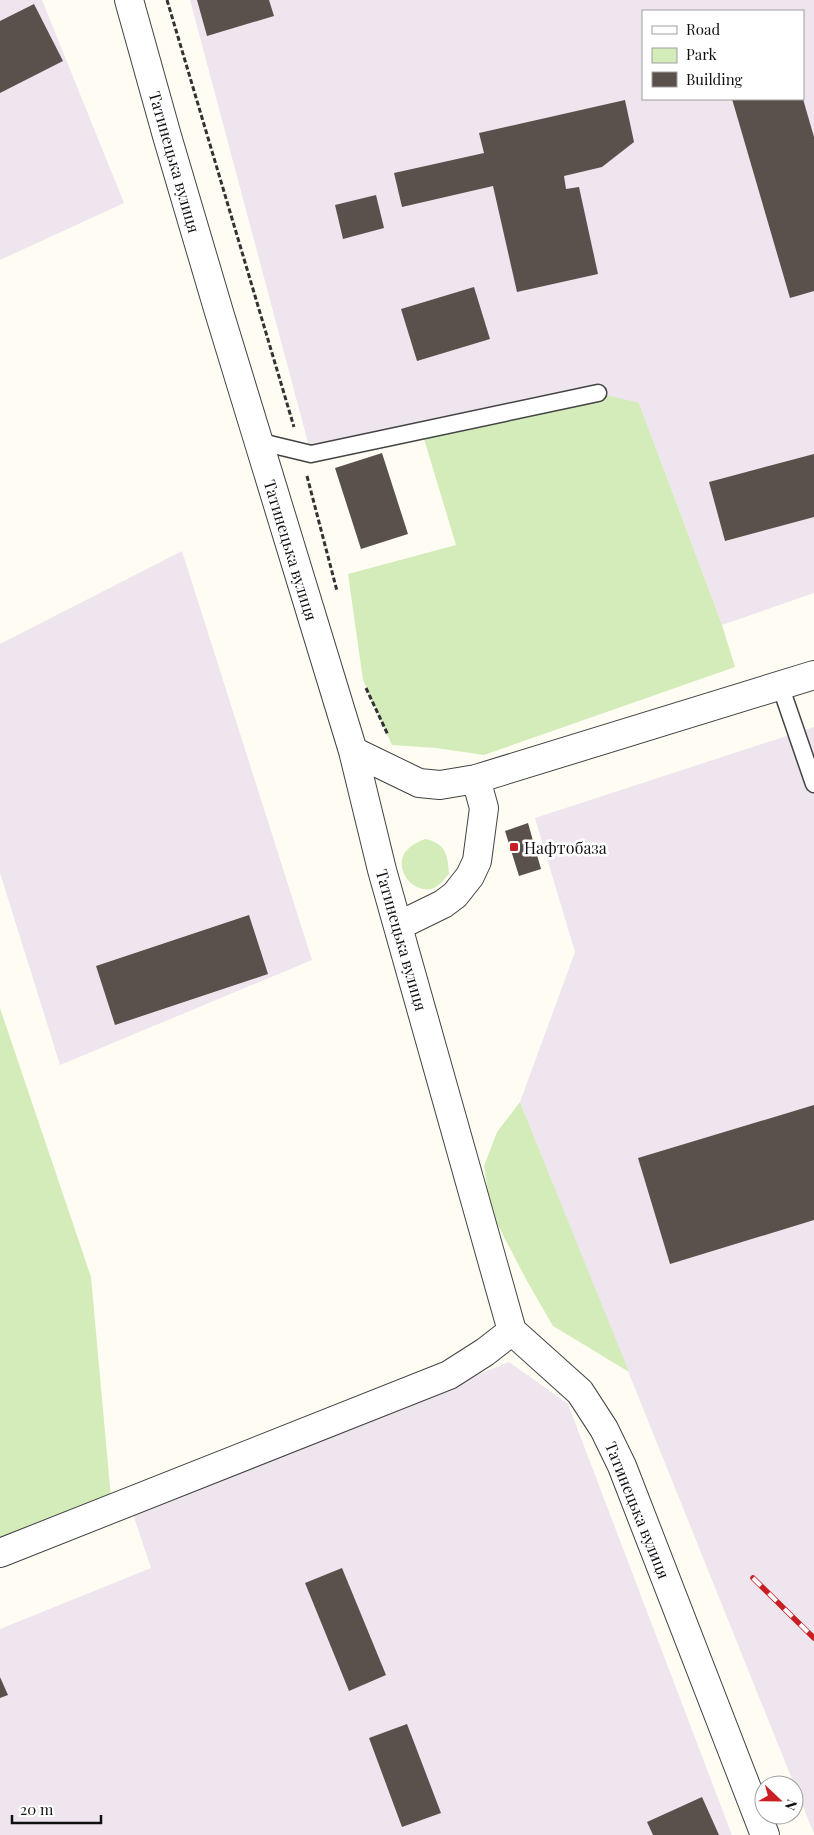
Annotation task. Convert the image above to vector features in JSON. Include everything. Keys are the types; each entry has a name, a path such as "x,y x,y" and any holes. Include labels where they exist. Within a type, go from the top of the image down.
{"street":[{"name":"Татинецька вулиця","path":"129,0 257,441 353,751 382,870 512,1331 580,1392 604,1429 622,1466 764,1835"},
{"path":"353,751 419,783 440,785 476,779 814,674"},
{"path":"398,926 443,904 455,895 470,876 477,861 484,808 476,779"},
{"path":"0,1553 448,1375 485,1352 512,1331"}],"lane":[{"path":"257,441 311,454 598,393"},
{"path":"780,685 814,784"}],"path":[{"path":"167,0 301,451 340,600"},
{"path":"363,680 392,744 402,775"}],"shaded area":[{"path":"0,0 42,0 124,203 0,260"},
{"path":"190,0 814,0 814,593 722,625 639,403 311,454"},
{"path":"182,551 312,960 60,1065 0,873 0,644"},
{"path":"814,727 814,1834 804,1809 804,1775 790,1775 520,1102 575,952 535,818"},
{"path":"509,1362 568,1404 732,1835 0,1835 0,1629 151,1568 133,1514"}],"green space":[{"path":"598,393 639,403 722,625 735,667 484,755 436,748 392,745 363,680 348,574 456,545 421,429"},
{"path":"425,839 437,843 444,850 449,867 449,874 439,885 431,889 418,888 408,880 402,869 403,856 407,850 412,845"},
{"path":"0,1008 91,1277 112,1509 0,1554"},
{"path":"520,1102 629,1372 553,1326 491,1212 484,1166 497,1132"}],"building":[{"path":"197,0 269,0 274,16 207,36"},
{"path":"34,4 63,61 0,93 0,21"},
{"path":"625,100 634,142 602,167 564,176 566,189 579,187 598,274 517,292 493,186 402,207 394,173 484,153 479,133"},
{"path":"732,100 803,100 814,137 814,291 790,298"},
{"path":"376,195 384,228 343,239 335,205"},
{"path":"474,287 490,339 417,361 401,309"},
{"path":"382,453 408,534 361,549 335,468"},
{"path":"814,454 814,517 725,541 709,482"},
{"path":"528,823 541,869 519,876 505,831"},
{"path":"249,915 268,974 115,1025 96,966"},
{"path":"814,1105 814,1220 670,1264 638,1158"},
{"path":"342,1568 386,1675 349,1691 305,1583"},
{"path":"0,1677 8,1695 0,1698"},
{"path":"407,1724 441,1813 402,1827 369,1738"},
{"path":"702,1797 719,1835 653,1835 647,1822"}],"railway":[{"path":"753,1578 814,1638"}],"place":[{"name":"Нафтобаза","path":"514,847"}]}
